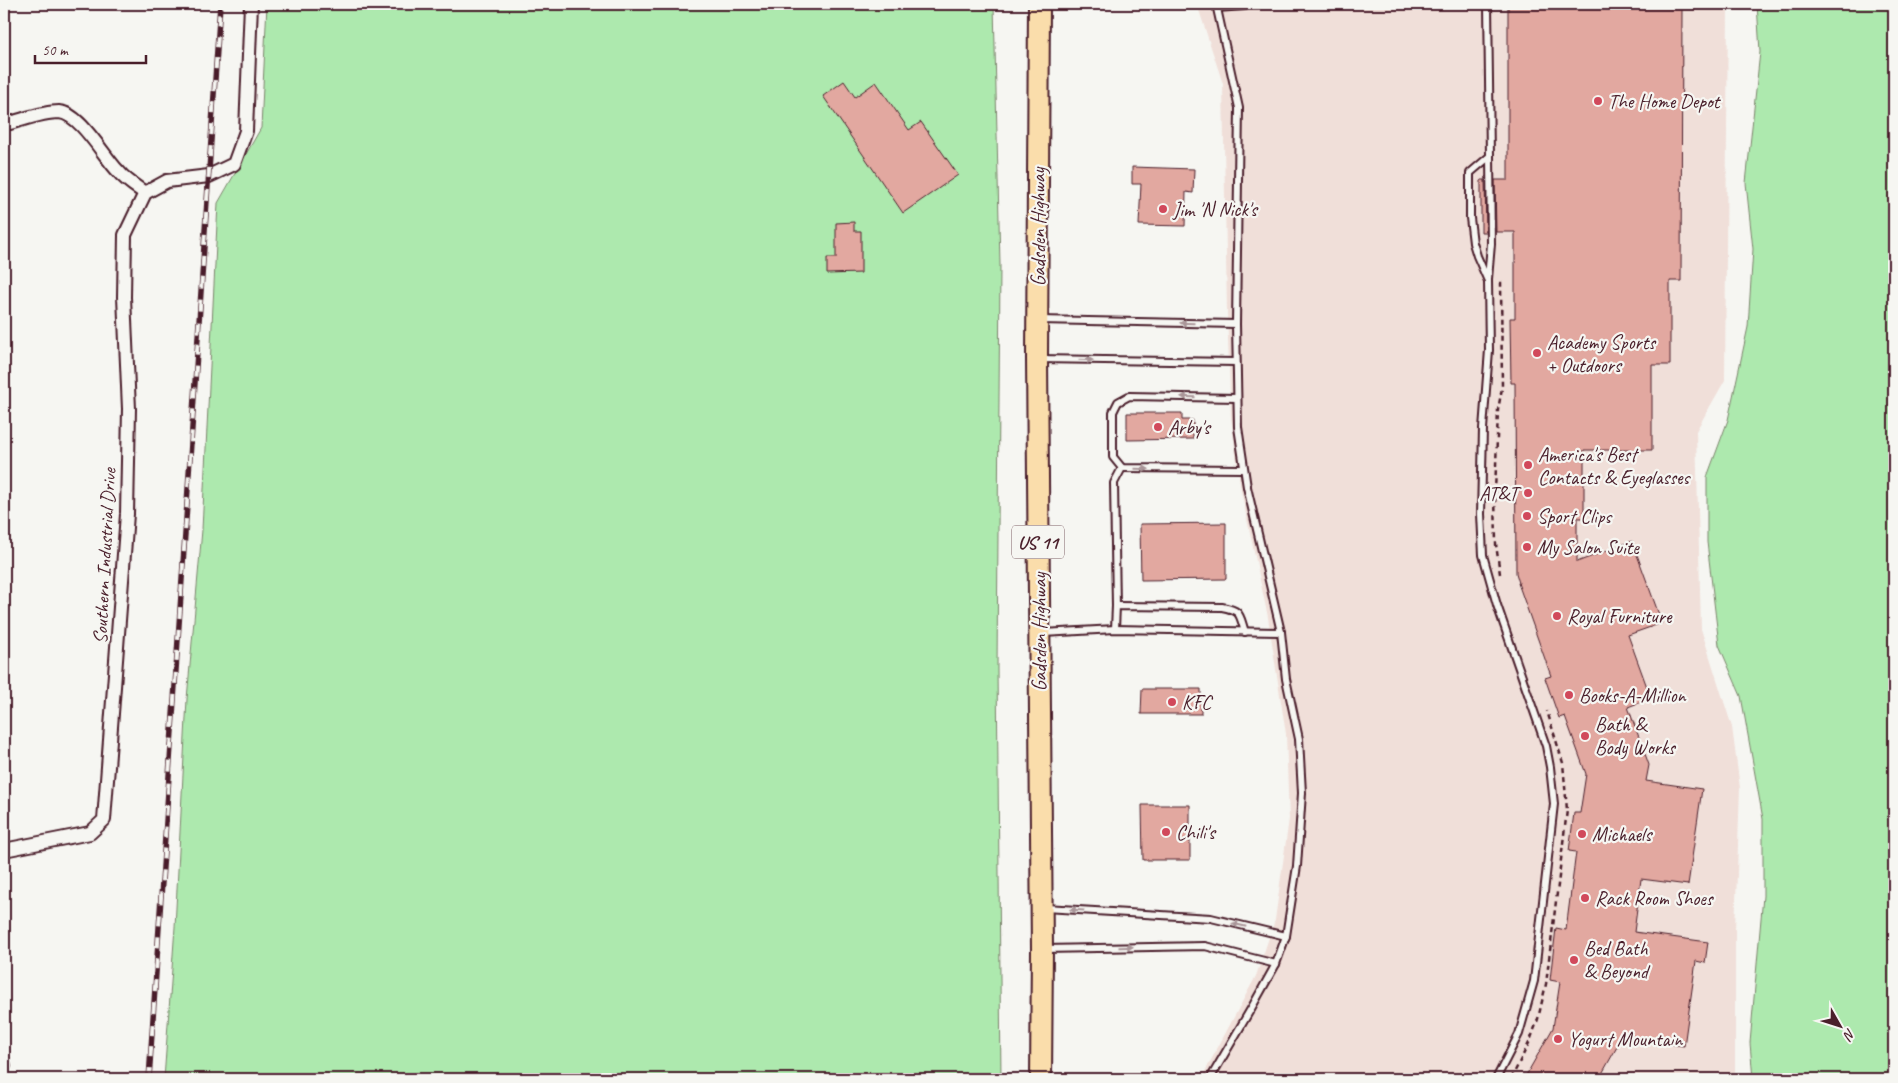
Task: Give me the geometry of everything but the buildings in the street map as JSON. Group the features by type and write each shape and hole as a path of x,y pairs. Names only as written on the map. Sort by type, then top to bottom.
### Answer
{"main road":[{"name":"Gadsden Highway","path":"1039,4 1037,360 1042,908 1041,1079"}],"street":[{"path":"10,123 60,112 70,115 100,147 117,171 145,192 167,181 209,176 234,164 246,131 251,4"},
{"name":"Southern Industrial Drive","path":"4,850 90,833 104,820 128,514 129,409 124,298 125,235 145,192"}],"lane":[{"path":"1210,1079 1276,964 1286,936 1297,866 1302,793 1299,739 1286,679 1281,632 1247,487 1238,427 1236,324 1239,108 1217,6 1245,6 1245,4"},
{"path":"1488,4 1491,244 1488,281 1489,350 1483,429 1481,514 1483,555 1497,605 1546,746 1554,804 1534,981 1520,1034 1496,1079"},
{"path":"1488,281 1473,243 1470,218 1470,173 1490,156"},
{"path":"1038,320 1236,324"},
{"path":"1037,360 1236,362"},
{"path":"1122,468 1113,457 1113,412 1118,402 1129,396 1237,398"},
{"path":"1116,629 1114,483 1122,468"},
{"path":"1122,468 1244,469"},
{"path":"1116,606 1222,607 1235,610 1239,614 1245,632"},
{"path":"1039,633 1116,629 1281,632"},
{"path":"1042,908 1211,918 1286,936"},
{"path":"1042,949 1205,946 1276,964"},
{"path":"4,1054 8,1066"}],"shaded area":[{"path":"1197,4 1728,4 1725,380 1696,431 1701,629 1732,727 1740,788 1735,930 1735,1079 1201,1079 1256,976 1275,920 1289,819 1286,734 1268,617 1241,491 1231,418 1223,84"}],"green space":[{"path":"267,4 994,4 1000,265 997,668 1001,1079 164,1079 175,927 187,699 202,530 218,203 261,128"},
{"path":"1757,4 1894,4 1894,1079 1753,1079 1750,1043 1763,896 1763,819 1741,696 1719,645 1707,542 1707,477 1728,420 1748,327 1753,249 1746,183 1760,52"}],"railway":[{"path":"149,1079 220,4"}],"place":[{"name":"The Home Depot","path":"1598,101"},
{"name":"Jim 'N Nick's","path":"1163,209"},
{"name":"Academy Sports + Outdoors","path":"1537,353"},
{"name":"Arby's","path":"1158,427"},
{"name":"America's Best Contacts & Eyeglasses","path":"1528,465"},
{"name":"AT&T","path":"1528,493"},
{"name":"Sport Clips","path":"1527,516"},
{"name":"My Salon Suite","path":"1527,547"},
{"name":"Royal Furniture","path":"1557,616"},
{"name":"Books-A-Million","path":"1569,695"},
{"name":"KFC","path":"1172,702"},
{"name":"Bath & Body Works","path":"1585,736"},
{"name":"Chili's","path":"1166,832"},
{"name":"Michaels","path":"1582,834"},
{"name":"Rack Room Shoes","path":"1585,898"},
{"name":"Bed Bath & Beyond","path":"1574,960"},
{"name":"Yogurt Mountain","path":"1558,1039"}]}
